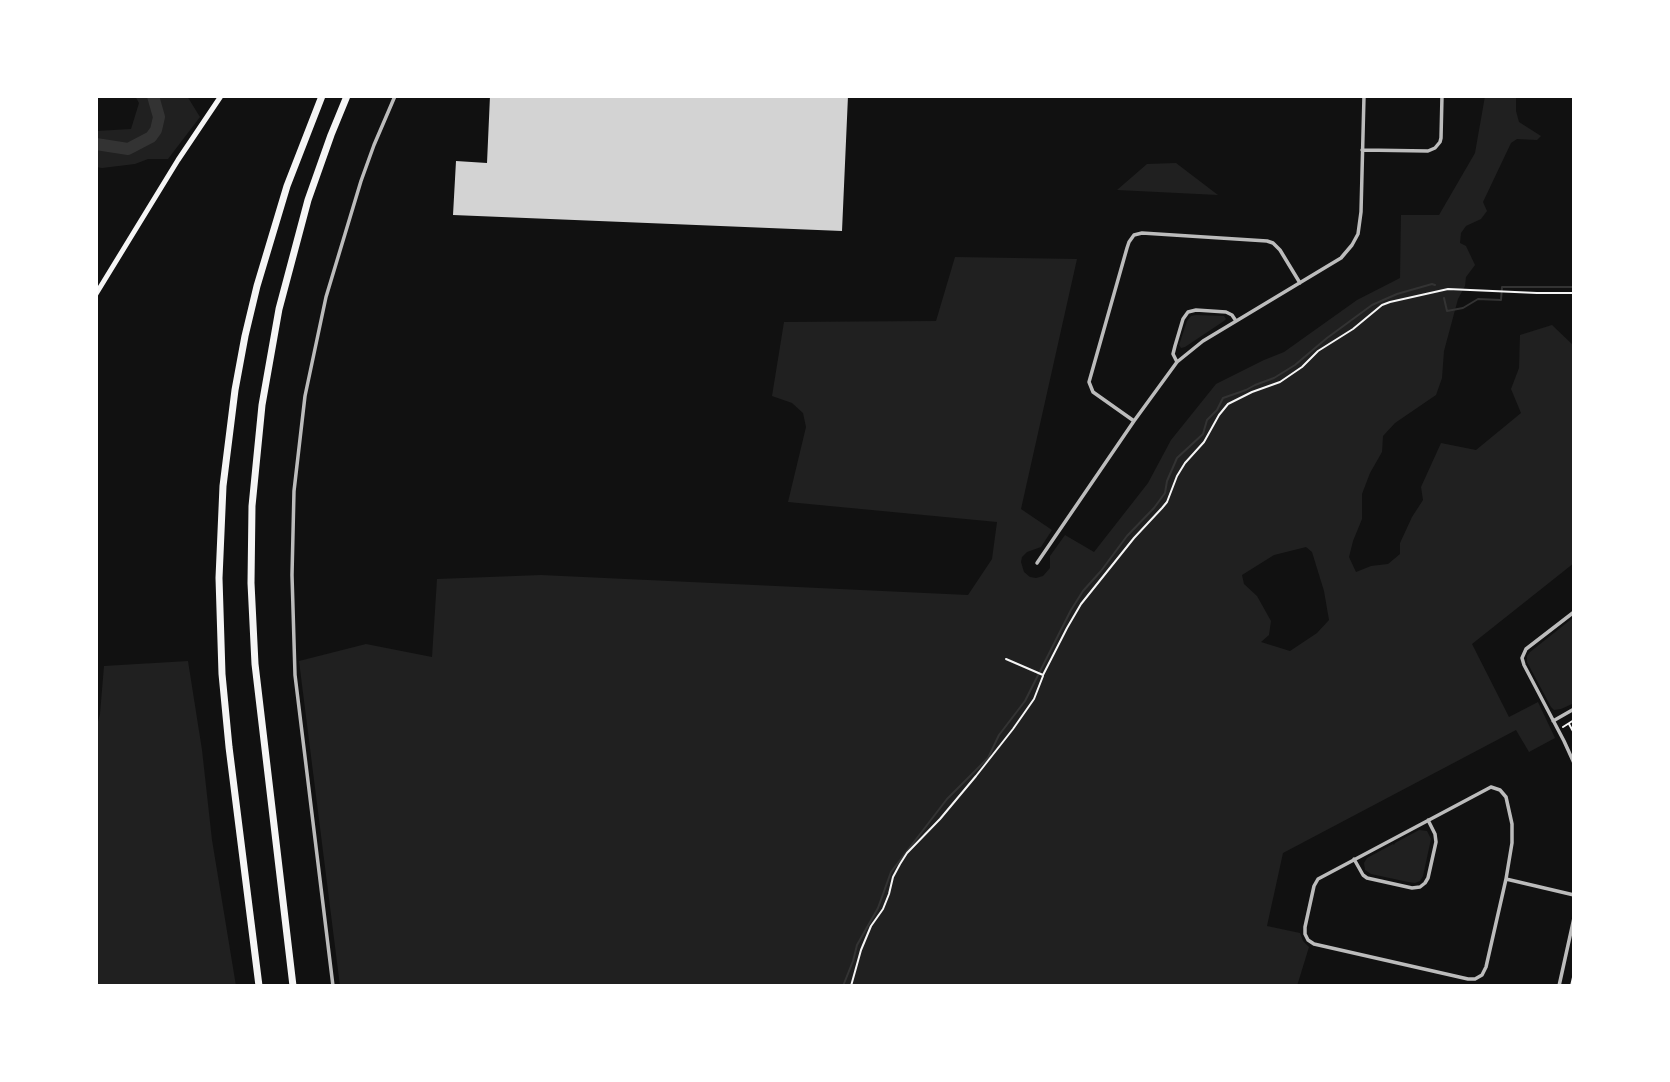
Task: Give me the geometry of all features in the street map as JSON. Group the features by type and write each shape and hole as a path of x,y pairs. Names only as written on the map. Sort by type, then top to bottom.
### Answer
{"highway":[{"path":"259,986 222,674 219,578 223,486 239,368 257,286 283,197 322,96"},
{"path":"293,986 255,664 251,570 253,506 261,414 281,300 312,189 347,96"}],"main road":[{"path":"96,294 178,160 221,96"}],"street":[{"path":"333,986 295,675 292,575 294,491 305,396 326,297 361,181 396,96"},
{"path":"1037,563 1177,362 1196,346 1341,258 1349,250 1356,240 1361,212 1364,96"},
{"path":"1362,150 1427,151 1435,148 1441,138 1442,96"},
{"path":"1134,421 1093,393 1089,382 1127,248 1135,235 1142,233 1267,241 1280,250 1300,283"},
{"path":"1177,362 1173,354 1183,319 1188,312 1226,312 1236,321"},
{"path":"1574,612 1526,649 1522,658 1574,762"},
{"path":"1553,721 1574,709"},
{"path":"1488,788 1500,790 1507,801 1512,829 1511,851 1485,970 1479,977 1472,979 1314,944 1308,940 1305,928 1316,881 1428,820 1488,788"},
{"path":"1354,859 1361,873 1367,878 1412,888 1423,885 1428,878 1436,842 1436,834 1428,820"},
{"path":"1506,879 1574,895"},
{"path":"1559,986 1574,918"}],"path":[{"path":"851,986 861,950 871,926 883,909 900,864 1013,729 1034,699 1042,675 1085,598 1167,502 1177,475 1204,442 1228,404 1252,392 1280,383 1318,351 1390,302 1448,289 1574,293"},
{"path":"1006,659 1042,675"},
{"path":"1562,727 1574,720"},
{"path":"1569,723 1574,733"},
{"path":"1571,986 1574,973"}],"shaded area":[{"path":"135,96 187,96 200,117 168,159 148,159 135,164 96,167 96,131 131,129 139,103"},
{"path":"1485,96 1516,96 1519,122 1541,136 1537,140 1517,139 1511,143 1483,202 1487,211 1481,219 1466,226 1461,233 1460,243 1466,246 1475,265 1466,277 1465,286 1458,299 1444,351 1442,378 1436,395 1395,423 1383,436 1382,452 1362,494 1362,519 1349,557 1356,572 1371,566 1388,564 1400,554 1400,543 1423,500 1421,487 1441,443 1476,450 1521,413 1511,389 1519,368 1520,335 1552,325 1574,346 1574,563 1472,644 1509,717 1538,702 1555,738 1529,752 1516,730 1283,853 1267,926 1300,933 1309,947 1297,986 340,986 299,661 366,644 432,657 437,579 541,575 968,595 992,559 997,522 788,502 806,427 803,413 792,403 772,396 784,322 936,321 955,257 1077,259 1021,509 1052,530 1041,547 1027,552 1021,562 1024,572 1030,577 1043,576 1050,568 1050,556 1065,535 1094,552 1148,483 1171,440 1216,384 1284,352 1357,300 1400,278 1401,215 1439,215 1475,153","holes":["1306,547 1312,552 1324,591 1329,620 1317,633 1290,651 1261,642 1269,635 1271,621 1257,596 1244,584 1242,575 1274,555"]},
{"path":"1176,163 1218,195 1117,190 1147,164"},
{"path":"1196,315 1224,316 1226,319 1181,348 1179,345 1187,321"},
{"path":"1574,617 1574,701 1554,710 1527,662 1527,656"},
{"path":"188,661 212,840 236,986 96,986 96,729 104,666"},
{"path":"1419,830 1427,831 1431,839 1420,881 1408,882 1371,874 1365,870 1364,863 1367,858"}],"building":[{"path":"490,96 848,96 842,231 453,215 456,161 487,163"}],"waterway":[{"path":"96,144 128,149 151,137 159,117 153,96"},
{"path":"843,986 857,945 878,908 891,872 947,799 988,758 999,735 1025,701 1083,591 1165,493 1177,458 1203,434 1207,420 1217,410 1223,398 1274,378 1295,365 1372,305 1397,294 1435,285"},
{"path":"1444,298 1447,311 1463,308 1478,299 1501,300 1502,287 1574,287"}]}
